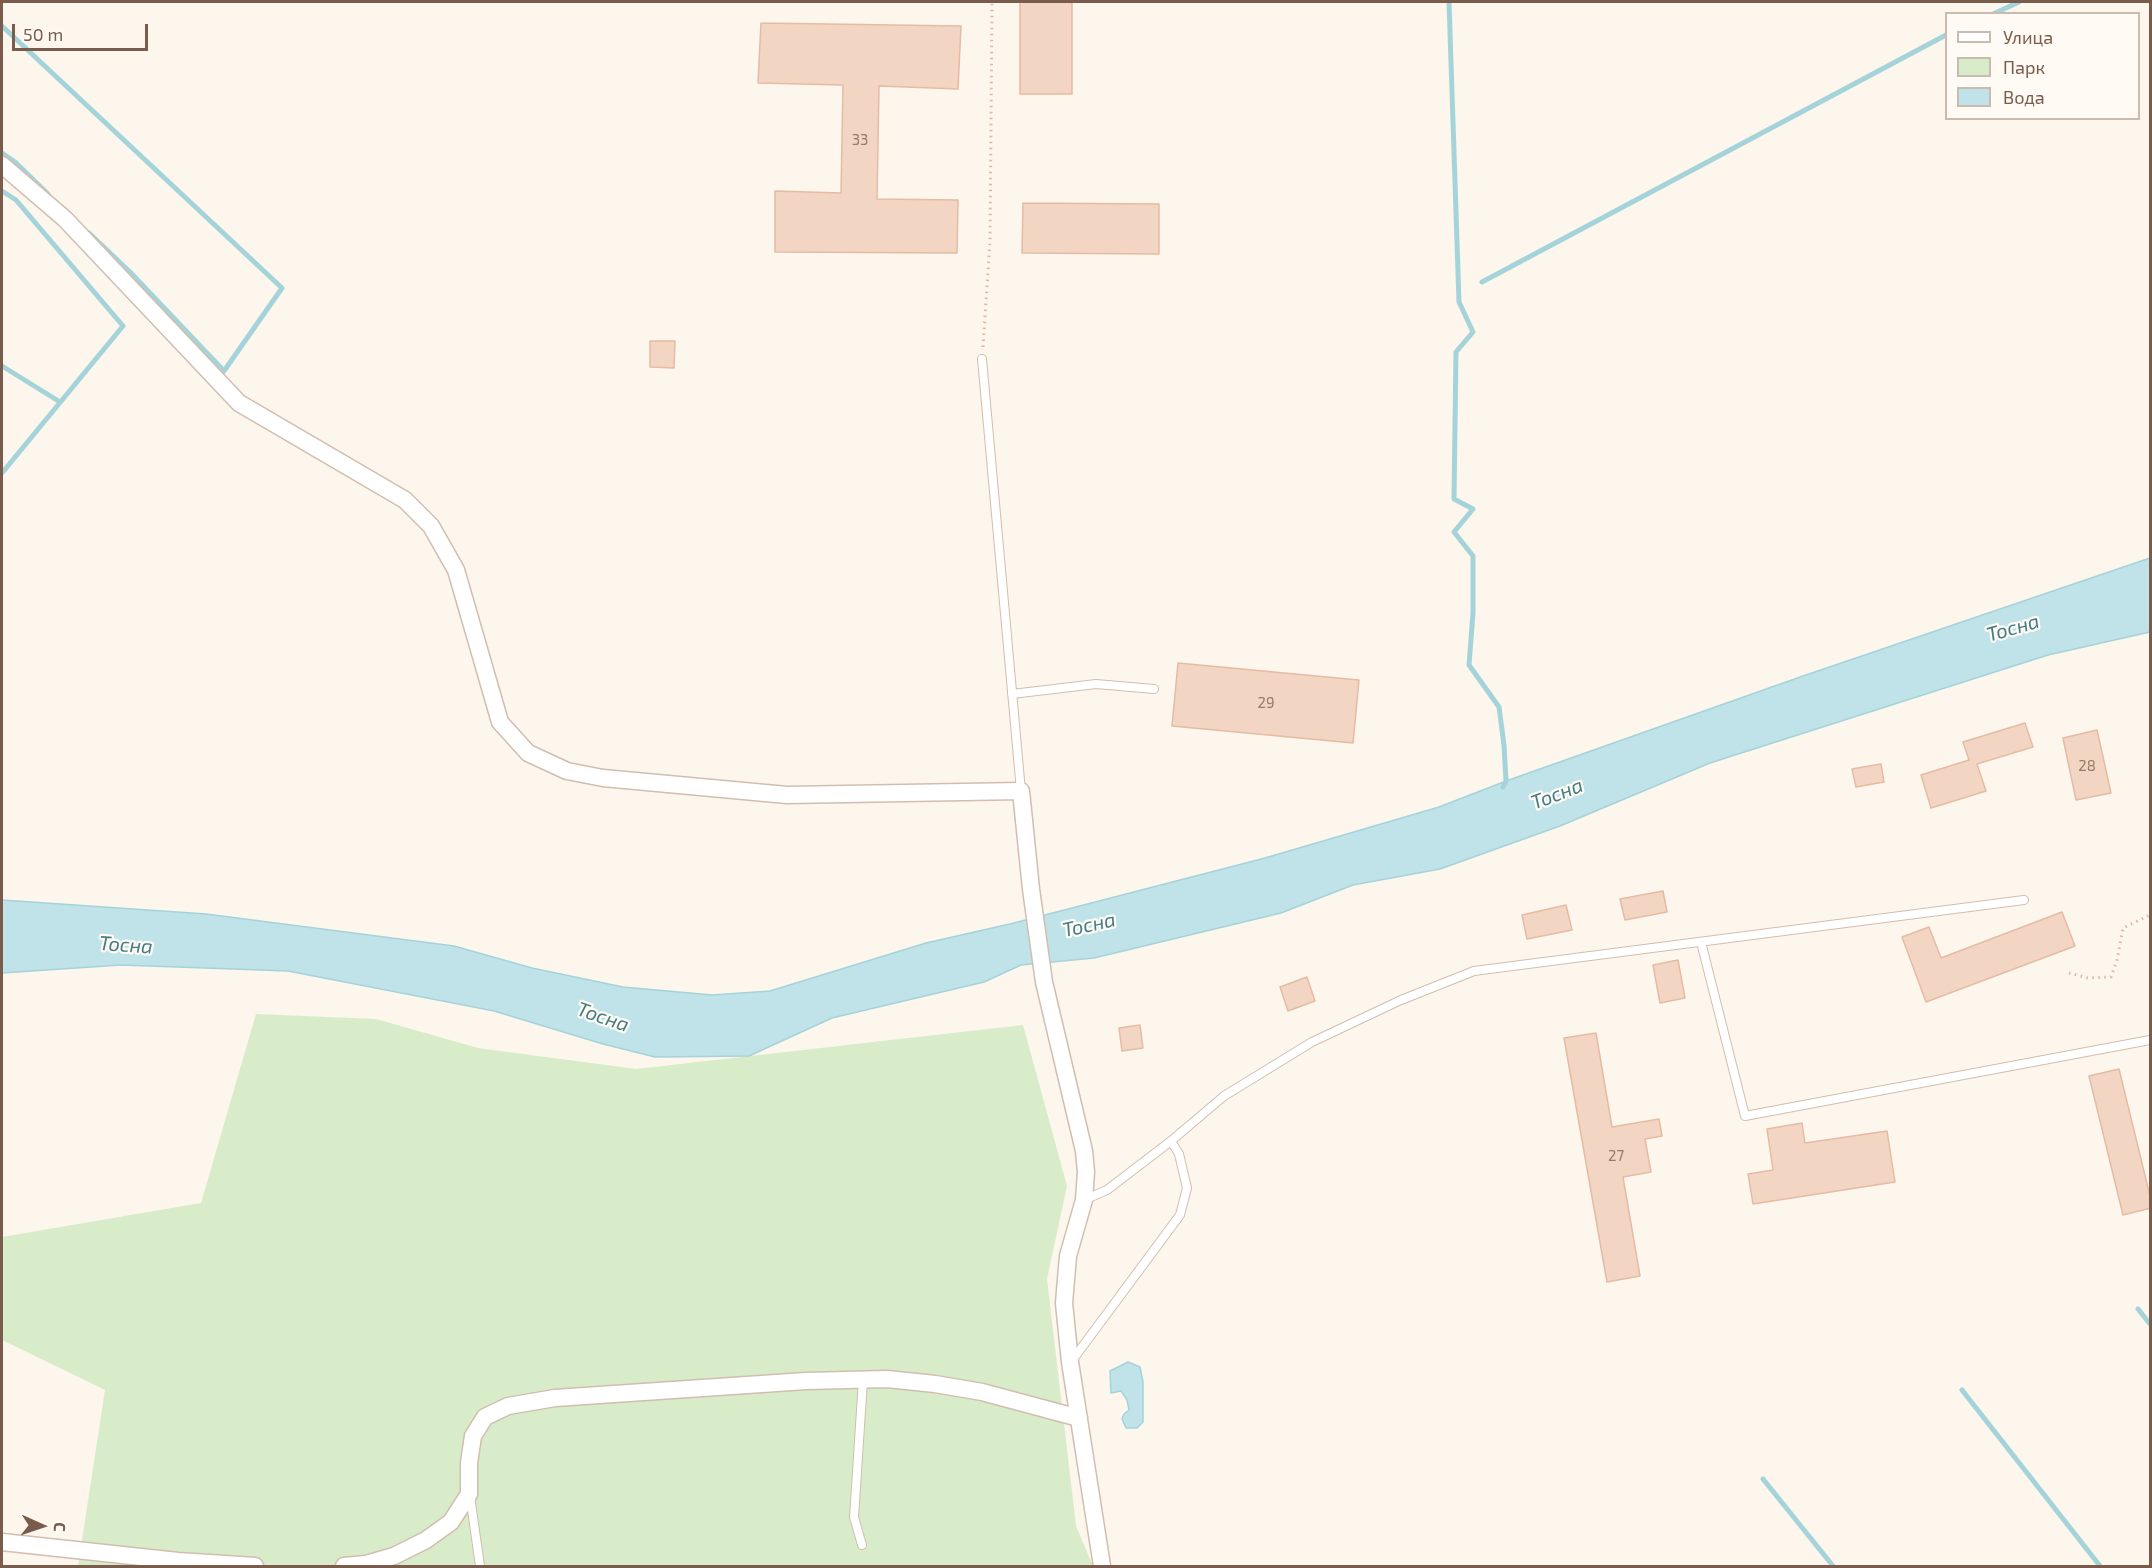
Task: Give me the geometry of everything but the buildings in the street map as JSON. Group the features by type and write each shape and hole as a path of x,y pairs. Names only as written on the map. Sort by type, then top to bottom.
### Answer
{"street":[{"path":"2,165 65,219 239,403 405,500 431,526 456,570 500,722 528,753 567,771 603,777 787,795 1021,791 1030,889 1044,982 1084,1150 1086,1172 1084,1200 1068,1256 1064,1303 1070,1362 1102,1566"},
{"path":"344,1566 366,1564 394,1556 426,1540 451,1522 469,1494 469,1463 473,1436 485,1417 508,1406 555,1398 887,1379 982,1392 1079,1418"},
{"path":"2,1542 188,1562 255,1566"}],"lane":[{"path":"982,359 1021,791"},
{"path":"1012,694 1096,684 1154,689"},
{"path":"1084,1200 1107,1190 1171,1141 1224,1096 1312,1042 1401,1000 1474,970 2024,900"},
{"path":"1701,942 1745,1116 2151,1040"},
{"path":"1070,1362 1180,1215 1187,1188 1179,1154 1171,1141"},
{"path":"862,1545 854,1517 863,1380"},
{"path":"469,1494 480,1566"}],"path":[{"path":"982,359 990,241 992,2"},
{"path":"2069,973 2088,978 2111,977 2123,928 2151,915"}],"green space":[{"path":"256,1014 376,1019 478,1048 636,1069 1023,1025 1067,1186 1047,1279 1076,1526 1093,1566 78,1566 105,1390 2,1340 2,1237 201,1203"}],"water":[{"name":"Тосна","path":"2150,558 2150,632 2048,655 1710,763 1560,826 1440,869 1353,885 1281,913 1094,958 1021,965 984,982 832,1018 749,1056 655,1057 494,1011 288,971 121,965 2,973 2,900 206,914 454,946 532,968 623,987 712,995 770,991 926,943 1014,923 1265,858 1439,807 1803,676"},
{"path":"1128,1362 1140,1367 1143,1382 1143,1422 1137,1428 1126,1428 1122,1419 1129,1410 1127,1400 1121,1391 1111,1393 1110,1371"}],"waterway":[{"path":"1449,2 1459,302 1473,332 1456,352 1454,499 1473,509 1454,532 1473,556 1473,613 1469,665 1499,707 1506,781 1503,787"},
{"path":"1997,12 2019,2"},
{"path":"2,26 282,288 224,371 130,272 89,233"},
{"path":"1482,282 1945,36"},
{"path":"2,153 15,162 48,194"},
{"path":"2,191 16,200 123,326 2,473"},
{"path":"2,366 60,402"},
{"path":"2138,1309 2150,1324"},
{"path":"1962,1390 2100,1566"},
{"path":"1763,1479 1833,1566"}]}
